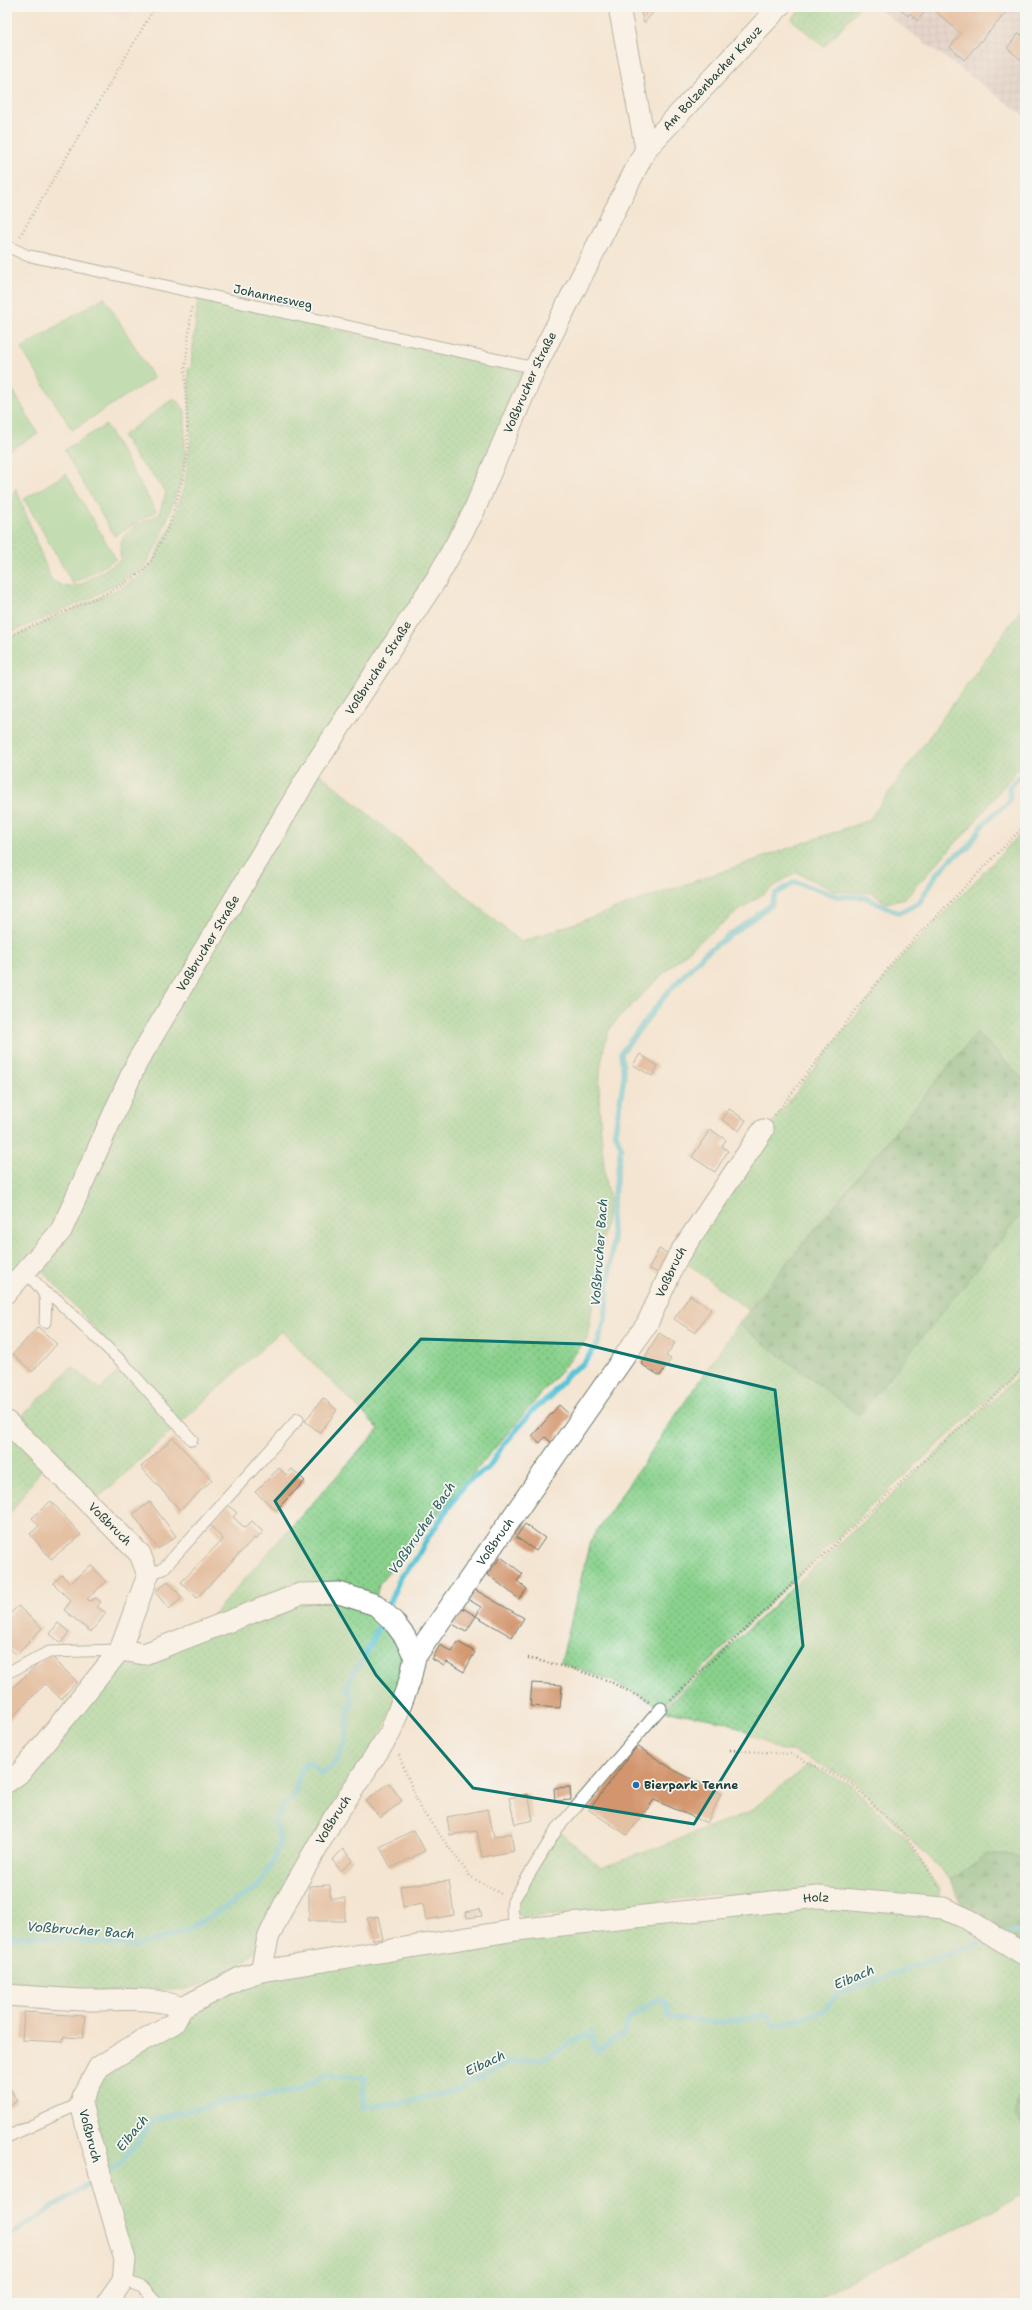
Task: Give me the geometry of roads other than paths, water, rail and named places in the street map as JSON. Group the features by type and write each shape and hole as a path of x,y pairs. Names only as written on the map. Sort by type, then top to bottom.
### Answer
{"street":[{"path":"619,7 646,149"},
{"name":"Am Bolzenbacher Kreuz","path":"646,149 779,7"},
{"name":"Voßbrucher Straße","path":"7,1292 61,1231 137,1062 145,1048 313,768 437,578 473,513 535,368 646,149"},
{"name":"Voßbruch","path":"261,1971 268,1938 284,1905 330,1824 390,1733 410,1680 415,1657 647,1324 678,1256 763,1130"},
{"name":"Voßbruch","path":"7,1422 140,1554 148,1575"},
{"path":"7,1782 21,1772 120,1650 148,1575"},
{"path":"120,1650 144,1654 300,1594 339,1593 376,1605 393,1621 405,1637 415,1657"},
{"name":"Holz","path":"594,1922 818,1897 943,1908 965,1918 1018,1950"},
{"name":"Voßbruch","path":"107,2303 123,2280 125,2260 81,2103 99,2067 174,2023 182,2008 227,1984 261,1971 516,1930 594,1922"},
{"path":"7,1996 85,2000 139,1999 168,2002 182,2008"}],"lane":[{"name":"Johannesweg","path":"10,247 26,255 535,368"},
{"path":"25,1272 45,1293 56,1300 124,1364 192,1440"},
{"path":"45,1293 45,1322"},
{"path":"148,1575 163,1569 298,1419"},
{"path":"11,1671 49,1652 120,1650"},
{"path":"516,1930 512,1909 513,1901 557,1829 661,1708"},
{"path":"7,2137 81,2103"},
{"path":"123,2280 142,2287 157,2303"}],"waterway":[{"name":"Voßbrucher Bach","path":"387,1608 401,1576 416,1559 427,1539 465,1484 488,1468 505,1443 536,1407 549,1398 569,1373 584,1363 598,1343 605,1319 613,1241 611,1216 621,1147 615,1131 624,1077 621,1053 668,992 704,954 771,905 775,894 795,882 837,896 864,897 899,913 920,902 936,875 953,857 968,848 981,827 995,813 1006,805 1010,799 1009,787 1025,772"},
{"name":"Voßbrucher Bach","path":"7,1938 35,1936 137,1946 185,1931 247,1894 259,1885 275,1857 279,1844 279,1833 274,1823 283,1806 294,1796 299,1776 306,1763 312,1763 321,1774 334,1764 343,1747 347,1730 347,1715 352,1699 346,1686 368,1650 383,1616"},
{"name":"Eibach","path":"1003,1935 1015,1930 1025,1935"},
{"name":"Eibach","path":"105,2173 121,2163 155,2119 225,2101 294,2091 329,2074 366,2078 362,2108 412,2101 458,2089 509,2062 547,2058 574,2040 592,2033 596,2051 623,2035 630,2017 658,1999 665,2002 669,2017 716,2023 767,2015 774,2026 807,2017 826,2009 836,1994 989,1940"},
{"name":"Eibach","path":"7,2237 98,2178"}],"place":[{"name":"Bierpark Tenne","path":"636,1785"}]}
